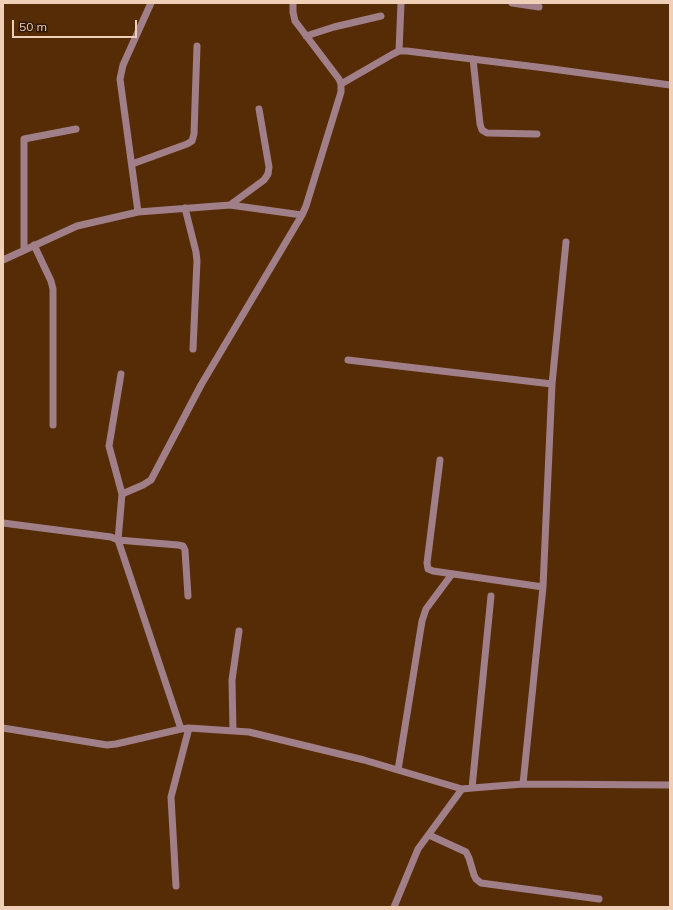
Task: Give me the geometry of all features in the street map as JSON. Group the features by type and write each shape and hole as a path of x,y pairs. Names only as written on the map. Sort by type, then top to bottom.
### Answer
{"street":[{"path":"138,212 120,79 123,65 151,3"},
{"path":"122,494 151,480 201,385 306,206 341,92 341,84 339,79 295,22 292,3"},
{"path":"399,51 401,3"},
{"path":"512,3 539,7"},
{"path":"306,36 334,27 382,16"},
{"path":"132,164 192,141 194,134 196,46"},
{"path":"341,84 392,54 399,51 407,51 670,85"},
{"path":"473,59 480,124 482,130 487,133 537,134"},
{"path":"230,205 264,180 268,174 269,167 259,109"},
{"path":"24,250 24,139 76,129"},
{"path":"3,260 77,226 138,212 230,205 302,215"},
{"path":"186,208 197,261 193,349"},
{"path":"523,784 543,587 552,384 566,242"},
{"path":"34,245 51,281 53,290 53,425"},
{"path":"348,360 552,384"},
{"path":"121,374 110,446 122,494 118,540 181,729"},
{"path":"440,460 427,563 428,569 452,574 543,587"},
{"path":"3,523 111,537 118,540 183,546 185,550 188,596"},
{"path":"398,770 422,621 426,609 452,574"},
{"path":"472,788 491,596"},
{"path":"233,731 232,680 239,631"},
{"path":"3,728 107,745 189,728 249,732 364,760 462,790 523,784 670,785"},
{"path":"176,886 171,797 189,728"},
{"path":"394,907 418,849 430,835 462,790"},
{"path":"430,835 466,852 474,875 481,883 599,899"}]}
